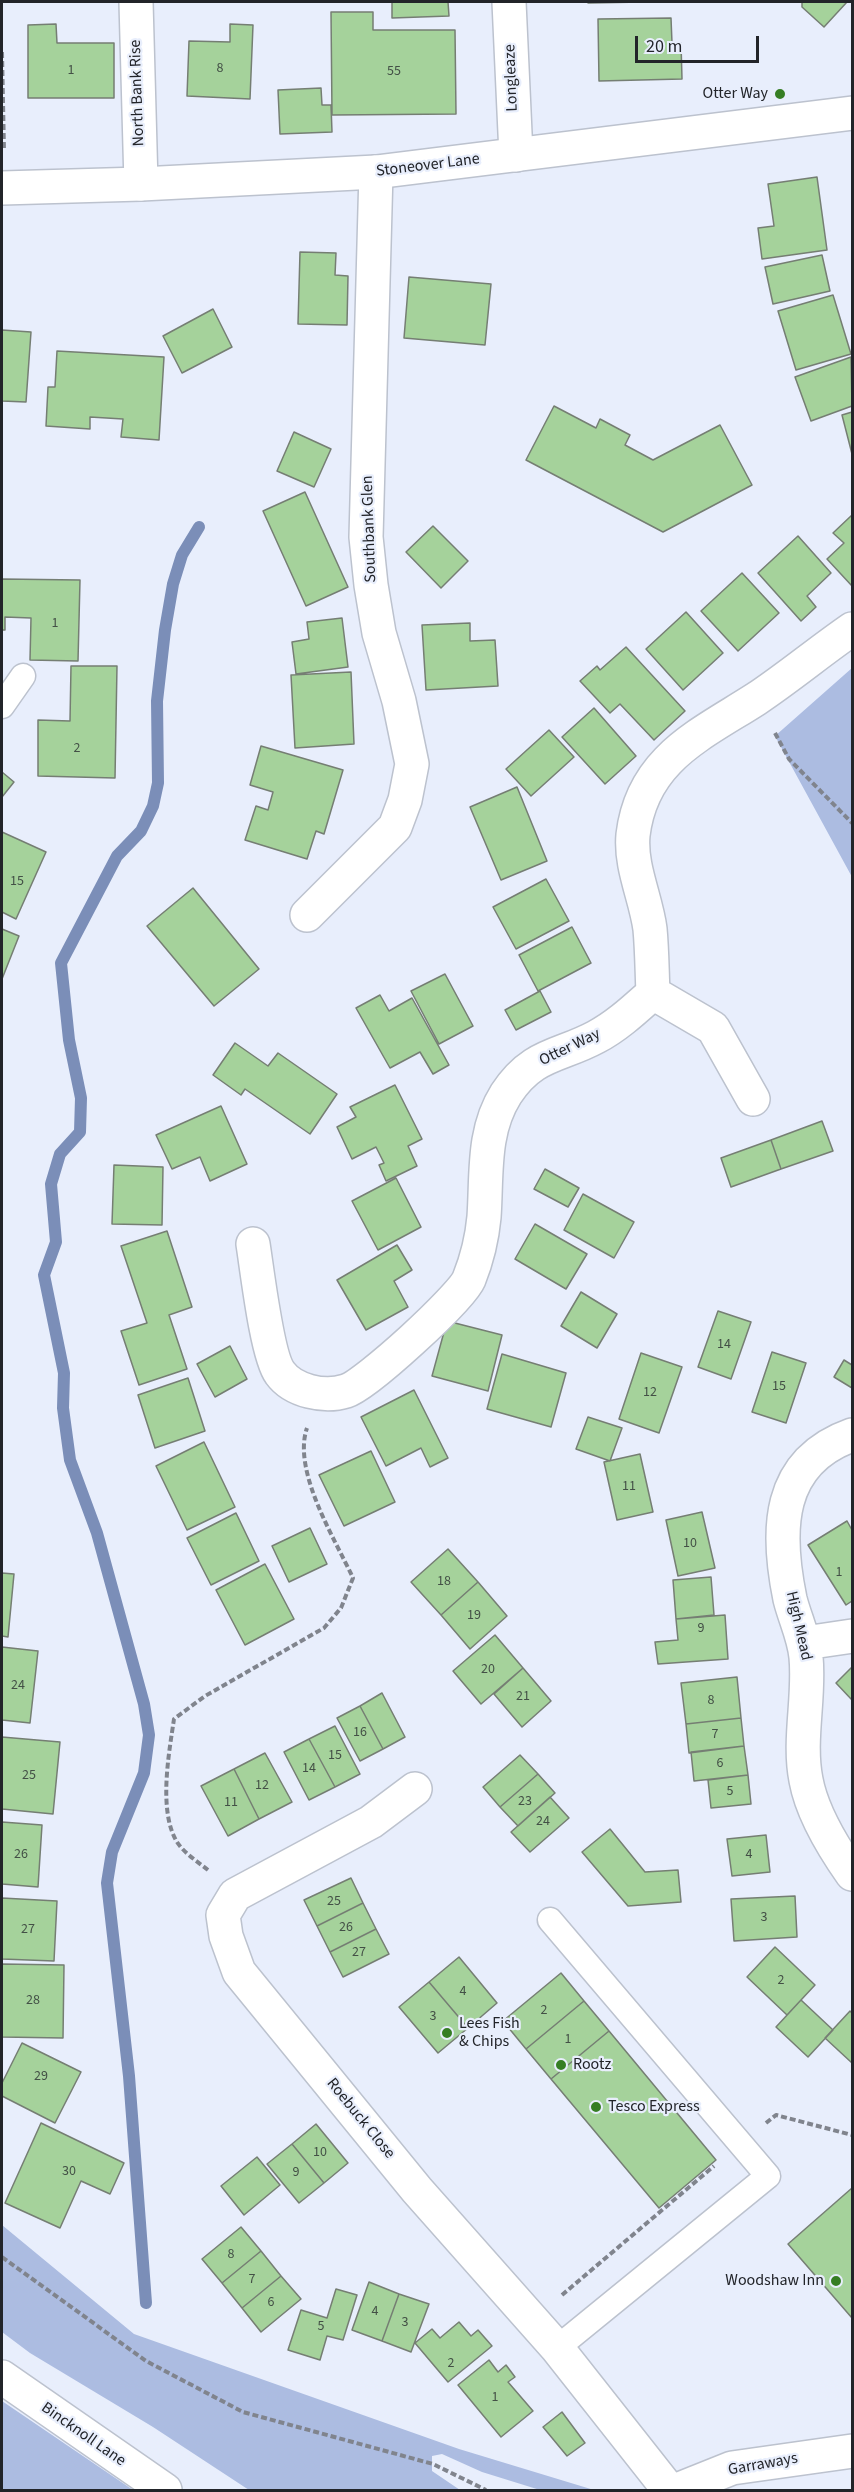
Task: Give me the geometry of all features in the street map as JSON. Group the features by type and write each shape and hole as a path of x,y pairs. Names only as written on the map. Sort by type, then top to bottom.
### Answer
{"street":[{"name":"North Bank Rise","path":"136,2 141,184"},
{"name":"Longleaze","path":"509,2 516,155"},
{"name":"Stoneover Lane","path":"3,188 141,184 376,172 852,113"},
{"name":"Southbank Glen","path":"307,915 394,827 405,800 412,764 399,701 379,633 366,537 376,172"},
{"path":"753,1099 713,1028 653,993 650,930 634,861 633,836 638,812 648,787 676,750 698,733 757,698 852,628"},
{"name":"Otter Way","path":"253,1244 272,1351 279,1372 296,1388 318,1393 346,1391 373,1373 444,1310 468,1283 478,1256 483,1227 485,1167 492,1120 513,1086 526,1070 545,1056 595,1038 625,1018 653,993"},
{"name":"High Mead","path":"852,1435 822,1449 803,1467 791,1489 783,1513 782,1533 790,1600 805,1643 807,1669 804,1737 806,1780 836,1850 852,1874"},
{"path":"805,1643 852,1636"},
{"name":"Roebuck Close","path":"415,1789 371,1822 235,1895 223,1915 226,1936 239,1972 436,2213 557,2348 669,2490"},
{"name":"Bincknoll Lane","path":"2,2378 165,2490"},
{"name":"Garraways","path":"677,2490 732,2468 852,2451"}],"lane":[{"path":"2,706 24,676"},
{"path":"550,1920 768,2176 557,2348"}],"path":[{"path":"2,52 3,188"},
{"path":"757,698 789,759 852,823"},
{"path":"177,1842 168,1811 165,1777 174,1719 205,1696 324,1628 341,1608 353,1578 305,1472 303,1437 318,1393"},
{"path":"2,2257 146,2361 243,2412 433,2464 486,2490"}],"shaded area":[{"path":"852,668 852,877 775,736"},
{"path":"2,2225 134,2334 459,2449 594,2490 540,2490 482,2472 442,2454 432,2456 432,2471 460,2490 249,2490 153,2427 30,2353 2,2332"},
{"path":"2,2401 133,2490 2,2490"}],"building":[{"path":"392,2 448,2 449,16 392,18"},
{"path":"588,2 643,2 588,3"},
{"path":"802,2 847,2 824,27 802,7"},
{"path":"331,12 373,12 373,30 455,30 456,114 332,115"},
{"path":"671,18 672,43 681,43 682,79 599,81 598,19"},
{"path":"56,24 57,43 114,43 114,98 28,98 28,25"},
{"path":"230,24 253,25 250,99 187,96 189,41 230,42"},
{"path":"321,88 322,105 331,105 332,132 280,134 278,90"},
{"path":"817,177 827,250 762,259 758,228 774,226 768,184"},
{"path":"300,252 336,253 335,275 348,276 347,325 298,324"},
{"path":"822,255 830,291 773,304 765,267"},
{"path":"409,277 491,284 485,345 404,338"},
{"path":"833,295 851,354 796,370 778,311"},
{"path":"213,309 232,347 182,373 163,336"},
{"path":"2,330 31,332 26,402 2,401"},
{"path":"57,351 164,357 159,440 121,437 123,419 90,417 90,429 46,426 48,387 55,387"},
{"path":"851,357 852,406 811,421 795,377"},
{"path":"554,406 596,428 600,419 630,435 625,445 653,460 720,425 752,485 663,532 526,460"},
{"path":"852,412 852,454 842,415"},
{"path":"294,432 331,449 314,487 277,471"},
{"path":"305,492 348,587 306,606 263,511"},
{"path":"852,515 852,586 827,559 844,543 833,533"},
{"path":"433,526 468,561 441,588 406,552"},
{"path":"798,536 831,573 807,596 816,607 801,621 758,573"},
{"path":"742,573 779,613 738,651 701,611"},
{"path":"2,579 80,580 78,661 30,660 31,618 5,617 5,630 2,630"},
{"path":"686,612 723,653 683,690 646,649"},
{"path":"342,618 348,667 296,674 292,642 309,639 307,622"},
{"path":"470,623 470,641 495,640 498,686 426,690 422,625"},
{"path":"626,647 685,711 654,740 620,704 610,713 580,681 597,666 600,670"},
{"path":"71,666 117,666 115,778 38,776 38,720 70,721"},
{"path":"351,672 354,744 295,748 291,675"},
{"path":"594,708 636,756 605,784 562,737"},
{"path":"549,730 574,757 531,796 506,769"},
{"path":"261,746 343,770 324,834 316,831 307,859 245,840 256,806 268,810 273,792 250,785"},
{"path":"2,772 14,782 2,797"},
{"path":"517,787 547,861 501,880 470,807"},
{"path":"2,832 46,852 16,919 2,912"},
{"path":"546,879 569,921 516,949 493,907"},
{"path":"193,888 259,969 214,1006 147,926"},
{"path":"572,927 591,963 538,991 519,955"},
{"path":"2,929 19,936 2,979"},
{"path":"445,974 473,1026 439,1044 411,991"},
{"path":"540,991 551,1012 516,1030 505,1010"},
{"path":"380,995 389,1011 412,998 449,1065 433,1074 420,1052 390,1068 356,1008"},
{"path":"235,1043 268,1066 278,1053 337,1094 310,1134 245,1089 241,1095 213,1075"},
{"path":"395,1085 422,1139 408,1146 417,1166 386,1181 379,1165 384,1163 376,1147 352,1159 337,1127 356,1117 350,1107"},
{"path":"221,1106 247,1164 210,1181 200,1157 172,1169 156,1135"},
{"path":"822,1121 833,1151 781,1169 771,1140"},
{"path":"771,1140 781,1169 731,1187 721,1158"},
{"path":"114,1165 163,1167 162,1225 112,1224"},
{"path":"545,1169 579,1188 568,1207 534,1189"},
{"path":"396,1178 421,1227 378,1250 352,1201"},
{"path":"583,1194 634,1222 614,1258 564,1230"},
{"path":"535,1224 587,1254 566,1289 515,1259"},
{"path":"167,1231 192,1307 169,1315 187,1369 139,1385 121,1331 147,1323 121,1246"},
{"path":"397,1245 412,1270 394,1281 408,1307 366,1330 337,1280"},
{"path":"581,1292 617,1314 597,1348 561,1326"},
{"path":"718,1311 751,1322 731,1379 698,1367"},
{"path":"447,1321 502,1335 488,1391 432,1376"},
{"path":"230,1346 247,1379 215,1397 197,1364"},
{"path":"772,1352 806,1363 786,1423 752,1412"},
{"path":"641,1353 682,1367 659,1433 619,1419"},
{"path":"502,1354 566,1373 551,1427 487,1409"},
{"path":"844,1360 852,1365 852,1388 834,1377"},
{"path":"188,1378 205,1431 155,1448 138,1395"},
{"path":"414,1390 448,1458 430,1467 421,1448 386,1466 361,1417"},
{"path":"588,1417 622,1428 610,1461 576,1449"},
{"path":"204,1442 235,1507 187,1530 156,1466"},
{"path":"371,1451 395,1502 344,1526 319,1475"},
{"path":"640,1454 653,1512 617,1520 604,1462"},
{"path":"702,1512 715,1568 678,1576 666,1520"},
{"path":"236,1513 259,1561 211,1585 187,1538"},
{"path":"847,1521 852,1530 852,1601 846,1605 808,1545"},
{"path":"310,1528 327,1564 289,1582 272,1546"},
{"path":"448,1549 478,1582 441,1615 411,1582"},
{"path":"265,1564 294,1619 245,1645 216,1590"},
{"path":"2,1573 14,1574 8,1637 2,1636"},
{"path":"711,1577 714,1615 676,1619 673,1580"},
{"path":"478,1582 507,1616 470,1649 441,1615"},
{"path":"725,1615 728,1659 658,1664 655,1642 678,1640 676,1619"},
{"path":"495,1635 523,1668 481,1704 453,1671"},
{"path":"2,1647 38,1651 30,1723 2,1720"},
{"path":"852,1667 852,1700 836,1683"},
{"path":"523,1668 551,1701 522,1727 494,1694"},
{"path":"737,1677 741,1718 686,1724 681,1683"},
{"path":"382,1693 405,1737 383,1749 360,1706"},
{"path":"360,1706 383,1749 360,1761 337,1718"},
{"path":"741,1718 744,1746 689,1753 686,1724"},
{"path":"335,1726 360,1774 335,1787 309,1739"},
{"path":"2,1737 60,1742 53,1814 2,1809"},
{"path":"309,1739 335,1787 309,1800 284,1752"},
{"path":"744,1746 748,1775 694,1781 691,1752"},
{"path":"265,1753 292,1802 259,1819 234,1769"},
{"path":"520,1755 538,1774 500,1807 483,1787"},
{"path":"234,1769 259,1819 228,1836 201,1786"},
{"path":"538,1774 555,1793 518,1826 500,1807"},
{"path":"748,1775 751,1804 711,1808 708,1780"},
{"path":"550,1797 569,1818 530,1852 511,1832"},
{"path":"2,1822 42,1825 38,1887 2,1884"},
{"path":"610,1829 645,1872 678,1870 681,1902 628,1906 582,1852"},
{"path":"766,1835 770,1872 732,1876 727,1839"},
{"path":"351,1878 363,1903 317,1926 304,1900"},
{"path":"795,1896 797,1937 734,1941 731,1899"},
{"path":"2,1898 57,1901 54,1961 2,1959"},
{"path":"363,1903 376,1929 330,1952 317,1926"},
{"path":"376,1929 389,1954 343,1977 330,1952"},
{"path":"775,1947 815,1985 787,2015 747,1977"},
{"path":"459,1957 497,2003 468,2028 429,1982"},
{"path":"2,1964 64,1965 63,2038 2,2037"},
{"path":"561,1973 584,2001 526,2049 503,2021"},
{"path":"429,1982 468,2028 438,2053 399,2007"},
{"path":"801,2000 833,2030 808,2057 776,2027"},
{"path":"584,2001 609,2031 551,2079 526,2049"},
{"path":"850,2011 852,2013 852,2063 825,2038"},
{"path":"609,2031 716,2160 659,2208 551,2079"},
{"path":"22,2043 81,2072 55,2123 2,2096 2,2083"},
{"path":"41,2123 124,2163 110,2194 81,2181 60,2228 5,2203"},
{"path":"316,2124 348,2163 324,2183 292,2144"},
{"path":"292,2144 324,2183 299,2203 267,2164"},
{"path":"257,2157 280,2185 244,2215 221,2186"},
{"name":"Woodshaw Inn","path":"852,2188 852,2318 788,2244"},
{"path":"241,2227 261,2251 222,2283 202,2259"},
{"path":"261,2251 281,2276 242,2308 222,2283"},
{"path":"281,2276 301,2299 261,2332 242,2308"},
{"path":"369,2282 399,2294 382,2341 352,2330"},
{"path":"336,2289 357,2295 343,2340 327,2336 320,2360 288,2350 301,2310 327,2318"},
{"path":"399,2294 429,2304 411,2352 382,2341"},
{"path":"459,2322 471,2336 478,2330 492,2346 448,2382 415,2343 432,2329 440,2338"},
{"path":"489,2360 498,2372 506,2365 515,2377 508,2382 533,2411 501,2437 458,2385"},
{"path":"562,2412 585,2443 567,2456 543,2427"}],"waterway":[{"path":"146,2303 129,2076 107,1883 112,1852 144,1773 149,1735 144,1704 97,1533 70,1460 63,1408 64,1373 44,1275 56,1242 51,1184 60,1154 80,1132 81,1098 69,1040 61,963 117,856 141,831 153,806 158,783 157,701 165,630 173,584 182,555 199,527"}],"place":[{"name":"Otter Way","path":"780,94"},
{"name":"Lees Fish & Chips","path":"447,2033"},
{"name":"Rootz","path":"561,2065"},
{"name":"Tesco Express","path":"596,2107"},
{"name":"Woodshaw Inn","path":"836,2281"}]}
